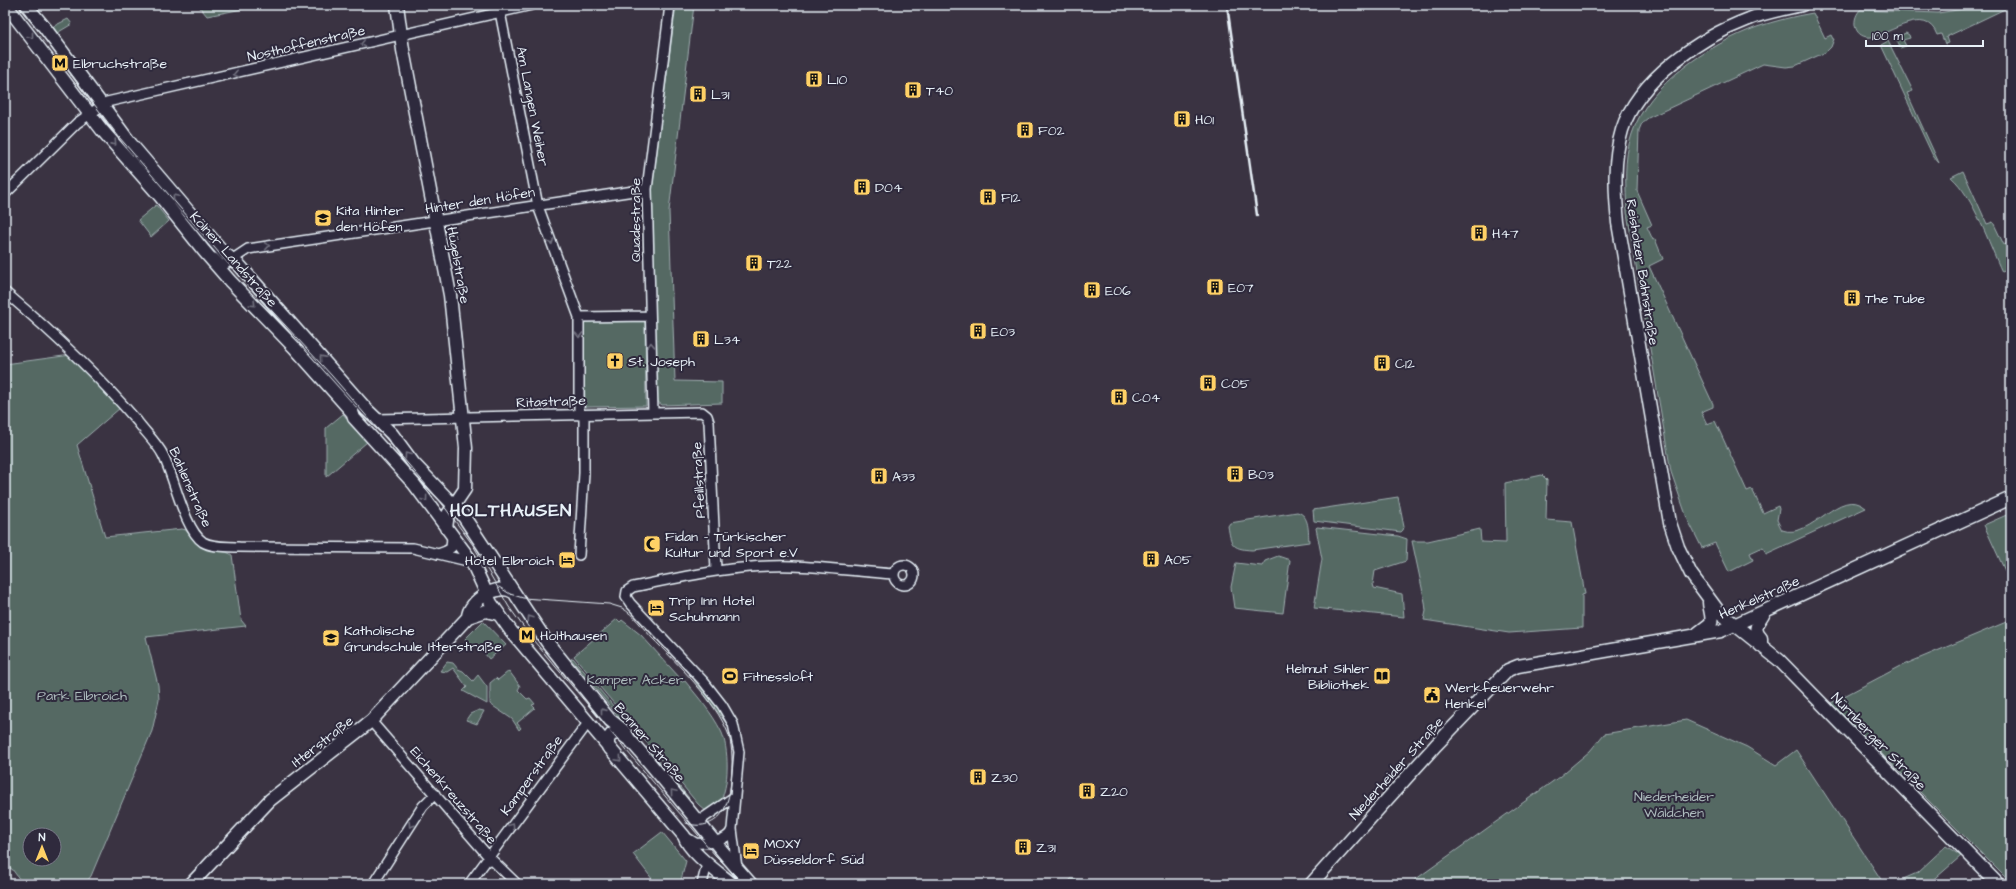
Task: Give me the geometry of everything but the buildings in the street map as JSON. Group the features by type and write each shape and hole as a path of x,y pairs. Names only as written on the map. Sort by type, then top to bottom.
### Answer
{"main road":[{"name":"Kölner Landstraße","path":"6,5 89,114 160,196 208,255 352,412 354,418 414,484 449,532"},
{"name":"Kölner Landstraße","path":"26,5 144,160 232,260 392,434 414,464 454,505"},
{"name":"Hügelstraße","path":"397,5 401,35 450,295 463,418 467,461 466,482 460,497 448,514 449,532"},
{"name":"Reisholzer Bahnstraße","path":"1734,626 1709,600 1684,562 1670,523 1618,223 1615,173 1622,129 1631,109 1642,93 1672,64 1697,45 1731,26 1750,18 1802,5"},
{"path":"238,288 240,282 245,280 258,288"},
{"path":"352,412 363,421 372,421 377,419"},
{"name":"Henkelstraße","path":"1503,674 1518,666 1721,631 1764,613 2011,498"},
{"name":"Bonner Straße","path":"454,505 486,551 498,565 513,592 548,643 610,720 624,730 628,739 751,884"},
{"path":"449,532 472,562 498,614 684,836 686,842 707,864 732,884"},
{"name":"Itterstraße","path":"191,884 270,800 371,721 468,617 469,610 479,599 487,594 505,589 513,592"},
{"path":"1696,635 1711,623 1712,616 1709,609 1709,600"},
{"path":"468,617 486,611 498,614"},
{"path":"1760,646 1761,638 1757,632 1756,626 1764,613"},
{"name":"Nürnberger Straße","path":"1734,626 1779,660 1998,884"},
{"name":"Niederheider Straße","path":"1311,884 1503,674"},
{"path":"608,747 608,739 612,734 620,733 628,739"}],"street":[{"name":"Nosthoffenstraße","path":"89,114 102,105 113,100 532,5"},
{"name":"Quadestraße","path":"653,412 647,189 670,5"},
{"name":"Am Langen Weiher","path":"500,12 538,206 579,318 584,473 579,555"},
{"path":"5,194 77,123 89,114"},
{"name":"Hinter den Höfen","path":"232,260 248,249 647,189"},
{"path":"208,255 223,265 228,264 232,260"},
{"name":"Bahlenstraße","path":"5,292 44,326 111,391 163,454 190,526 203,542 216,546 239,547 413,548 472,562"},
{"path":"579,318 650,316"},
{"name":"Ritastraße","path":"377,419 695,411 704,414"},
{"name":"Pfeillstraße","path":"704,414 709,422 716,570"},
{"path":"392,434 391,424 398,419"},
{"path":"438,554 451,548 449,532"},
{"path":"684,836 696,843 714,841 726,838 730,835 732,829 735,804 734,797 738,774 739,752 736,732 728,714 693,670 630,603 626,597 627,591 633,587 716,570 792,566 894,574"},
{"name":"Eichenkreuzstraße","path":"371,721 489,857 517,884"},
{"name":"Kamperstraße","path":"470,884 588,723"},
{"path":"374,884 423,806 435,794"},
{"path":"699,821 734,797"},
{"path":"732,829 737,869"},
{"path":"702,884 707,864"}],"green space":[{"path":"198,5 263,5 207,16"},
{"path":"676,5 694,5 669,211 675,381 722,382 722,403 662,405 658,402 656,388 651,197"},
{"path":"1989,5 2011,6 1946,37 1948,43 1945,44 1941,34 1937,35 1932,26 1925,22 1907,24 1872,37 1866,37 1858,32 1855,24 1855,19 1860,10 1938,13"},
{"path":"1813,13 1825,38 1831,35 1834,39 1831,47 1826,52 1795,66 1786,67 1763,64 1648,118 1642,123 1639,130 1637,191 1652,225 1647,227 1653,240 1655,239 1663,259 1649,266 1713,404 1713,407 1701,412 1707,424 1715,421 1747,491 1752,489 1763,513 1778,506 1779,509 1777,520 1782,530 1793,531 1804,528 1835,508 1846,503 1856,503 1866,508 1766,554 1763,547 1750,553 1753,560 1729,572 1715,543 1702,548 1687,518 1671,472 1627,213 1627,153 1632,134 1640,116 1666,83 1683,68 1701,55 1739,34 1792,17"},
{"path":"68,19 72,24 57,33 52,27"},
{"path":"1906,33 1910,38 1903,40 1906,46 1900,48 1896,37"},
{"path":"1888,41 1913,91 1907,93 1939,163 1933,156 1881,45"},
{"path":"1963,171 1987,224 1993,222 2004,245 2011,242 2011,268 2002,272 1974,208 1967,196 1951,177"},
{"path":"156,205 169,221 151,237 138,220"},
{"path":"583,319 645,319 646,406 585,407"},
{"name":"Park Elbroich","path":"71,355 120,408 77,445 105,537 182,529 186,530 198,545 207,549 226,552 232,555 241,620 246,626 146,637 158,685 159,700 152,731 91,876 85,884 23,884 12,869 5,868 5,364"},
{"path":"343,414 367,442 326,477 326,428"},
{"path":"1542,475 1547,480 1546,520 1572,522 1585,594 1582,595 1582,628 1509,633 1424,620 1426,611 1425,602 1412,541 1428,541 1480,529 1481,542 1506,543 1505,483"},
{"path":"1398,497 1404,527 1401,532 1314,521 1313,510"},
{"path":"1297,512 1304,517 1308,524 1309,542 1252,550 1236,547 1231,541 1228,526 1230,523"},
{"path":"2011,513 2011,584 1984,525"},
{"path":"1317,527 1398,536 1407,539 1406,561 1375,571 1373,584 1374,588 1402,594 1404,617 1314,608 1322,559"},
{"path":"1278,556 1290,560 1283,613 1234,608 1231,587 1236,563 1262,566 1265,561"},
{"name":"Kamper Acker","path":"617,619 620,622 622,620 641,635 682,682 685,681 709,711 721,731 726,746 727,778 723,796 719,803 708,813 698,804 622,713 626,709 621,703 616,706 574,656"},
{"path":"2011,620 2011,883 1831,703 1901,666"},
{"path":"483,621 506,645 489,659 477,644 473,647 465,639"},
{"path":"573,658 625,720 623,722 571,659"},
{"path":"447,662 453,663 473,681 478,675 487,687 487,704 463,691 467,687 453,668 447,672 440,671"},
{"path":"509,671 520,686 518,690 527,699 530,698 535,704 532,705 535,708 517,723 521,728 519,730 512,719 490,704 490,683 496,678 498,680"},
{"path":"697,679 720,708 729,727 694,680"},
{"path":"479,710 484,711 477,724 466,720 470,714"},
{"name":"Niederheider Wäldchen","path":"1686,720 1747,747 1776,765 1796,750 1884,884 1409,884 1559,777 1590,751 1604,734"},
{"path":"647,747 689,798 688,799 645,748"},
{"path":"662,832 686,861 680,884 656,884 633,854"},
{"path":"1946,846 1961,856 1929,884 1892,884 1917,873"},
{"path":"1071,879 1111,884 1066,884"}],"tram line":[{"path":"19,5 119,137 226,261 332,376 440,501 473,545 509,607 533,640 715,855 744,884"},
{"path":"499,587 510,594 523,598 609,604 622,608 634,618 683,670 705,696 714,708 728,733 732,751 731,786 726,806 719,817 711,823 701,825 686,823"}],"railway":[{"path":"1227,5 1257,215"}],"place":[{"name":"Elbruchstraße","path":"60,63"},
{"name":"L10","path":"814,79"},
{"name":"T40","path":"913,90"},
{"name":"L31","path":"698,94"},
{"name":"H01","path":"1182,119"},
{"name":"F02","path":"1025,130"},
{"name":"D04","path":"862,187"},
{"name":"F12","path":"988,197"},
{"name":"Kita Hinter den Höfen","path":"323,218"},
{"name":"H47","path":"1479,233"},
{"name":"T22","path":"754,263"},
{"name":"E07","path":"1215,287"},
{"name":"E06","path":"1092,290"},
{"name":"The Tube","path":"1852,298"},
{"name":"E03","path":"978,331"},
{"name":"L34","path":"701,339"},
{"name":"St. Joseph","path":"615,361"},
{"name":"C12","path":"1382,363"},
{"name":"C05","path":"1208,383"},
{"name":"C04","path":"1119,397"},
{"name":"B03","path":"1235,474"},
{"name":"A33","path":"879,476"},
{"name":"Fidan - Türkischer Kultur und Sport e.V","path":"652,544"},
{"name":"A05","path":"1151,559"},
{"name":"Hotel Elbroich","path":"567,560"},
{"name":"Trip Inn Hotel Schuhmann","path":"656,608"},
{"name":"Holthausen","path":"527,635"},
{"name":"Katholische Grundschule Itterstraße","path":"331,638"},
{"name":"Fitnessloft","path":"730,676"},
{"name":"Helmut Sihler Bibliothek","path":"1382,676"},
{"name":"Werkfeuerwehr Henkel","path":"1432,695"},
{"name":"Z30","path":"978,777"},
{"name":"Z20","path":"1087,791"},
{"name":"Z31","path":"1023,847"},
{"name":"MOXY Düsseldorf Süd","path":"751,851"}],"district":[{"name":"HOLTHAUSEN","path":"511,510"}]}
